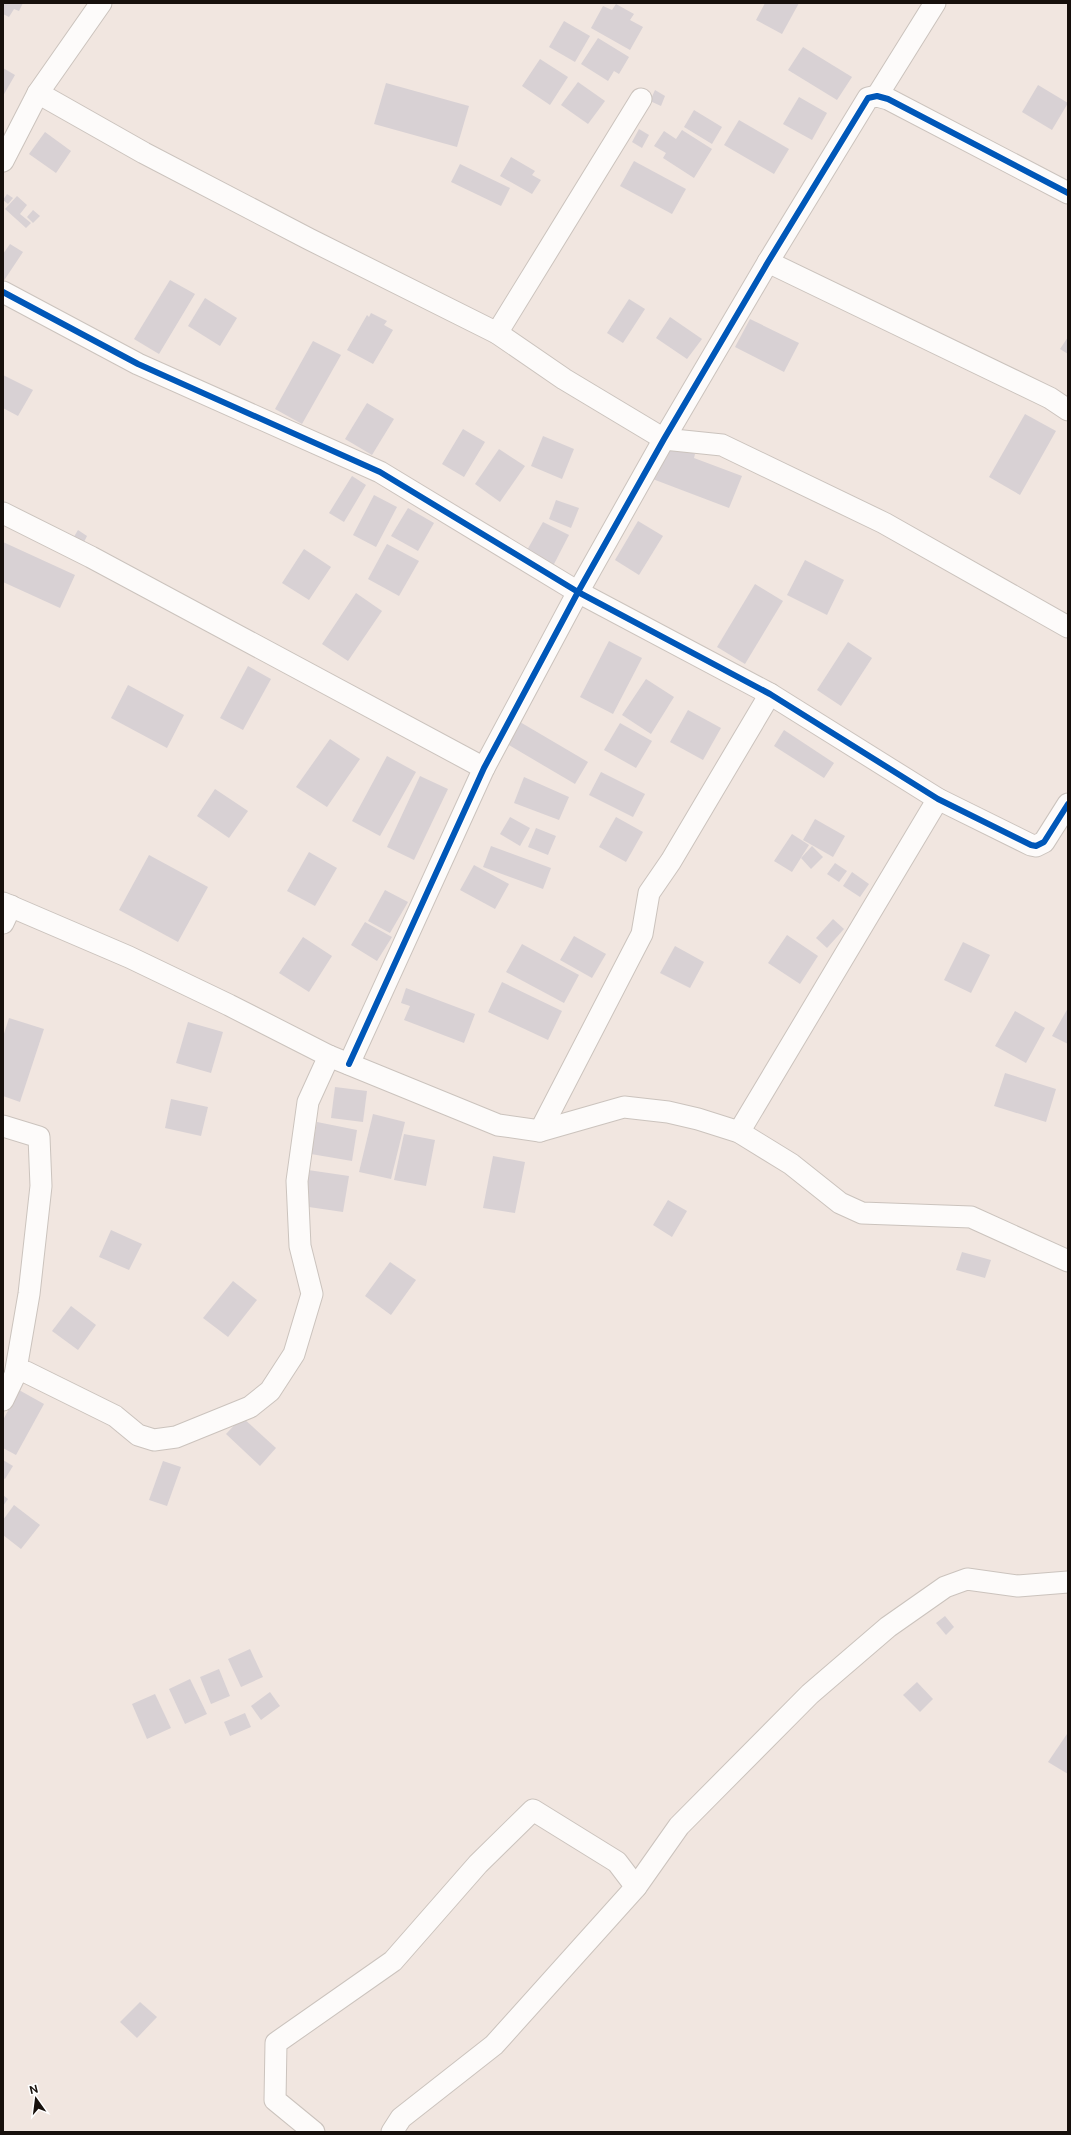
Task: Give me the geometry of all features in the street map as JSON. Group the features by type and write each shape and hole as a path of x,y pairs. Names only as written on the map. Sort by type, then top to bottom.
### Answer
{"street":[{"path":"3,161 38,92 101,3"},
{"path":"876,96 935,3"},
{"path":"38,92 144,153 309,239 497,333 564,380 664,439 722,445 884,523 1068,627"},
{"path":"349,1064 484,768 578,592 664,439 768,262 868,98 876,96 888,99 1068,193"},
{"path":"497,333 641,98"},
{"path":"768,262 1050,398 1068,410"},
{"path":"3,292 138,364 380,472 578,592 770,694 938,799 1036,846 1044,842 1068,804"},
{"path":"3,513 98,561 484,768"},
{"path":"540,1131 642,934 649,893 671,861 770,694"},
{"path":"739,1132 938,799"},
{"path":"6,911 128,957 229,1005 329,1056 498,1125 540,1131 624,1107 668,1112 698,1119 739,1132 791,1164 840,1203 862,1213 972,1217 1068,1261"},
{"path":"15,1375 20,1371 26,1372 115,1416 138,1435 154,1440 176,1437 250,1407 270,1391 294,1354 312,1294 300,1246 297,1180 308,1102 329,1056"},
{"path":"3,1126 39,1137 41,1179 29,1294 15,1375 3,1400"},
{"path":"392,2132 401,2118 494,2045 636,1887 679,1826 810,1694 888,1627 945,1587 967,1579 1018,1586 1068,1582"},
{"path":"314,2132 275,2100 276,2043 393,1961 478,1864 533,1810 616,1862 636,1887"}],"building":[{"path":"3,3 23,3 19,11 14,9 9,17 3,14"},
{"path":"765,3 799,3 782,34 756,20"},
{"path":"616,4 634,14 630,20 643,27 630,50 591,28 603,6 612,10"},
{"path":"564,21 590,36 575,62 549,47"},
{"path":"598,38 629,57 619,74 614,71 608,81 581,64"},
{"path":"803,47 852,77 837,100 788,70"},
{"path":"540,59 568,77 550,105 522,86"},
{"path":"3,68 15,75 3,96"},
{"path":"578,82 605,101 588,124 561,105"},
{"path":"386,83 469,106 457,147 374,124"},
{"path":"1038,85 1068,103 1052,130 1022,112"},
{"path":"655,90 665,96 661,106 650,101"},
{"path":"799,97 827,113 812,140 783,124"},
{"path":"694,110 722,127 712,144 684,127"},
{"path":"739,120 789,149 774,174 724,145"},
{"path":"639,129 649,135 642,148 632,142"},
{"path":"682,130 712,149 694,178 663,158 666,153 654,146 664,131 676,139"},
{"path":"45,132 71,151 56,173 29,154"},
{"path":"511,157 535,171 532,175 541,180 532,194 500,176"},
{"path":"634,161 686,189 672,214 620,186"},
{"path":"460,164 510,188 501,206 451,182"},
{"path":"7,194 13,198 8,204 3,200"},
{"path":"17,196 27,205 20,214 31,223 26,228 5,209"},
{"path":"33,210 40,216 33,223 27,217"},
{"path":"10,244 23,252 3,282 3,254"},
{"path":"170,280 195,294 159,354 134,339"},
{"path":"205,298 237,318 220,346 188,326"},
{"path":"629,299 645,309 623,343 607,333"},
{"path":"371,313 387,321 384,325 393,330 373,364 347,350 367,315 369,317"},
{"path":"670,317 702,339 687,359 656,338"},
{"path":"750,319 799,343 784,372 735,347"},
{"path":"1068,337 1068,354 1060,349"},
{"path":"313,341 341,355 302,424 275,409"},
{"path":"3,375 33,390 18,416 3,408"},
{"path":"367,403 394,419 372,455 345,439"},
{"path":"1025,414 1056,431 1020,495 989,477"},
{"path":"463,429 485,442 464,477 442,464"},
{"path":"543,436 574,449 562,479 531,466"},
{"path":"665,442 695,454 694,458 742,476 729,508 650,478"},
{"path":"499,449 525,466 500,502 475,484"},
{"path":"352,476 366,485 344,522 329,513"},
{"path":"374,495 397,507 376,547 353,535"},
{"path":"556,500 579,508 571,528 549,519"},
{"path":"408,508 434,523 418,551 391,536"},
{"path":"638,521 663,536 639,575 615,560"},
{"path":"543,522 569,535 553,566 526,552"},
{"path":"78,530 87,536 82,546 72,540"},
{"path":"3,542 75,575 60,608 3,582"},
{"path":"387,544 419,561 399,596 368,579"},
{"path":"304,549 331,567 309,600 282,583"},
{"path":"805,560 844,580 827,615 787,595"},
{"path":"755,584 783,601 745,664 717,647"},
{"path":"356,593 382,611 348,661 322,644"},
{"path":"609,641 642,658 613,714 580,697"},
{"path":"848,642 872,658 841,706 817,690"},
{"path":"248,666 271,679 243,730 220,718"},
{"path":"646,679 674,697 651,734 622,715"},
{"path":"128,685 184,715 167,748 111,718"},
{"path":"688,710 721,728 703,760 670,742"},
{"path":"520,722 588,762 575,784 507,744"},
{"path":"620,723 652,741 636,768 604,750"},
{"path":"784,730 834,763 824,778 774,746"},
{"path":"330,739 360,759 327,807 296,787"},
{"path":"387,756 416,772 380,836 352,821"},
{"path":"601,772 645,794 633,817 589,795"},
{"path":"420,776 448,789 414,860 387,847"},
{"path":"524,777 569,797 559,820 514,803"},
{"path":"215,789 248,811 229,838 197,816"},
{"path":"510,817 530,828 520,846 500,834"},
{"path":"616,817 643,832 626,862 599,847"},
{"path":"815,819 845,836 833,857 803,840"},
{"path":"536,828 556,836 548,855 528,847"},
{"path":"792,834 809,845 792,872 774,861"},
{"path":"491,846 551,868 543,889 483,867"},
{"path":"812,846 823,857 811,869 801,858"},
{"path":"309,852 337,868 315,906 287,891"},
{"path":"149,855 208,887 178,942 119,910"},
{"path":"835,863 847,871 839,882 827,874"},
{"path":"474,865 509,884 495,909 460,890"},
{"path":"852,872 869,884 860,897 843,886"},
{"path":"385,890 408,902 390,933 368,921"},
{"path":"833,919 844,929 827,948 816,938"},
{"path":"365,922 392,937 377,961 351,945"},
{"path":"787,935 818,956 800,984 768,963"},
{"path":"574,936 606,954 592,978 560,960"},
{"path":"303,937 332,956 309,992 279,973"},
{"path":"963,942 990,955 971,993 944,980"},
{"path":"522,944 579,975 564,1003 506,972"},
{"path":"675,946 704,962 690,988 660,973"},
{"path":"502,982 562,1011 548,1040 488,1012"},
{"path":"406,988 475,1014 464,1043 404,1020 410,1006 401,1003"},
{"path":"1068,1008 1068,1044 1052,1036"},
{"path":"1015,1011 1045,1028 1026,1063 995,1046"},
{"path":"9,1018 44,1029 20,1102 3,1096 3,1037"},
{"path":"188,1022 223,1032 211,1073 176,1063"},
{"path":"1005,1073 1056,1089 1046,1122 994,1106"},
{"path":"335,1087 367,1091 363,1122 331,1118"},
{"path":"171,1099 208,1107 201,1136 165,1128"},
{"path":"373,1114 405,1122 391,1179 359,1172"},
{"path":"317,1122 357,1130 352,1161 311,1154"},
{"path":"404,1134 435,1140 426,1186 394,1180"},
{"path":"493,1156 525,1162 515,1213 483,1208"},
{"path":"308,1170 349,1176 343,1212 302,1206"},
{"path":"668,1200 687,1211 672,1237 653,1225"},
{"path":"111,1230 142,1244 129,1270 99,1257"},
{"path":"962,1252 991,1260 985,1278 956,1270"},
{"path":"390,1262 416,1280 391,1315 365,1296"},
{"path":"233,1281 257,1300 228,1337 203,1318"},
{"path":"71,1306 96,1325 78,1350 52,1331"},
{"path":"19,1390 44,1404 16,1455 3,1448 3,1420"},
{"path":"242,1417 276,1448 260,1466 226,1434"},
{"path":"3,1460 13,1466 5,1479 3,1478"},
{"path":"163,1461 181,1467 167,1506 149,1500"},
{"path":"3,1495 8,1499 3,1506"},
{"path":"14,1505 40,1525 21,1549 3,1535 3,1520"},
{"path":"945,1616 954,1627 946,1635 936,1623"},
{"path":"250,1649 263,1677 241,1687 228,1659"},
{"path":"219,1669 230,1696 211,1704 200,1677"},
{"path":"190,1679 207,1714 185,1724 169,1689"},
{"path":"917,1682 933,1699 920,1712 903,1695"},
{"path":"270,1692 280,1706 261,1720 251,1706"},
{"path":"155,1694 171,1728 147,1739 132,1704"},
{"path":"245,1713 251,1727 230,1736 224,1722"},
{"path":"1068,1734 1068,1774 1048,1762"},
{"path":"140,2002 157,2017 137,2038 120,2022"}],"cycle path":[{"path":"349,1064 484,768 578,592 664,439 768,262 868,98 877,96 888,99 1068,193"},
{"path":"3,292 138,364 380,472 578,592 770,694 938,799 1031,845 1036,846 1044,842 1068,804"}]}
